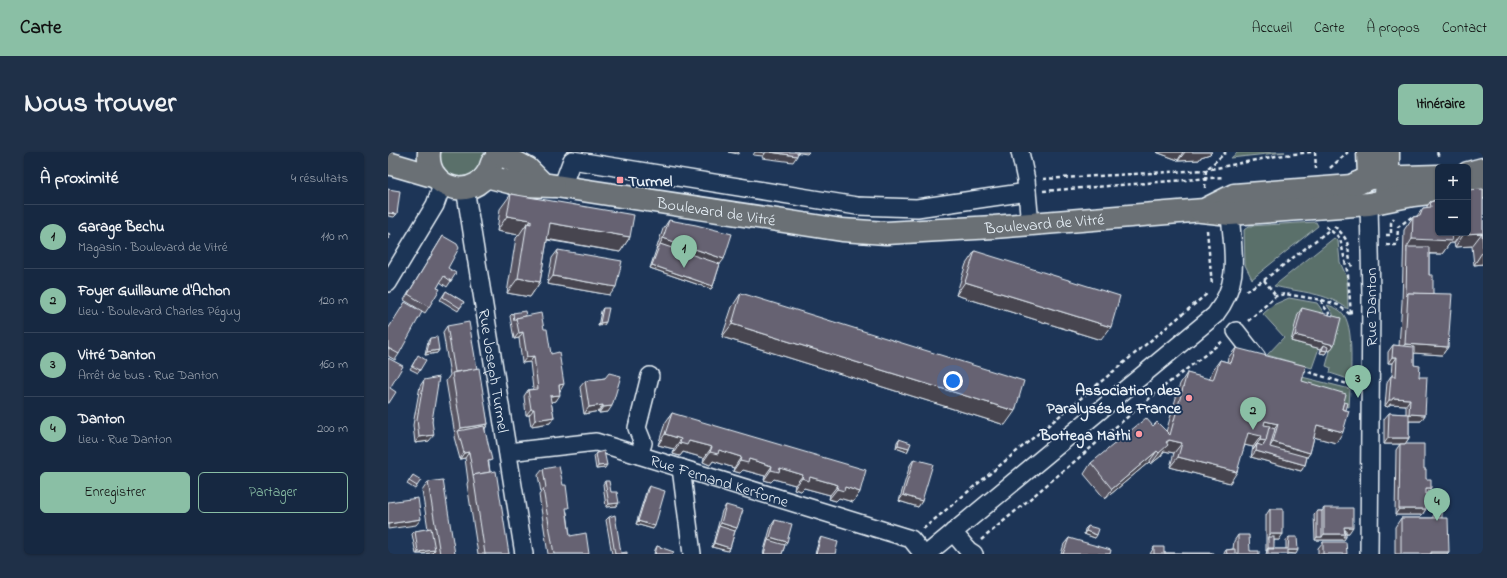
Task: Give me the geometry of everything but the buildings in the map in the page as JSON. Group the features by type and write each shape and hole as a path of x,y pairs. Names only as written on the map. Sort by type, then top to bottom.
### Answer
{"main road":[{"path":"428,152 429,164 439,180"},
{"path":"388,163 439,180 454,188 465,188 478,184 486,176 492,164 492,152"},
{"path":"498,152 528,169 553,186"},
{"path":"1368,152 1378,178"},
{"path":"1376,203 1378,178 1388,152"},
{"path":"1471,172 1483,169"},
{"name":"Boulevard de Vitré","path":"486,176 520,185 553,186 842,230 886,233 1030,225 1204,210 1230,214 1326,188 1376,203 1413,194 1435,192"},
{"name":"Boulevard de Vitré","path":"1204,210 1234,195 1352,186 1378,178 1435,176"},
{"path":"1471,189 1483,187"}],"street":[{"path":"1020,152 1026,186 1030,225"},
{"path":"553,186 572,160 857,206 918,208 1026,186"},
{"path":"388,283 435,205 439,180"},
{"name":"Rue Joseph Turmel","path":"465,188 524,554"},
{"name":"Rue Danton","path":"1369,554 1371,295 1376,203"},
{"path":"927,554 1207,324 1223,305 1232,285 1234,274 1230,214"},
{"path":"1239,328 1257,358"},
{"path":"639,455 643,443 637,428 650,376"},
{"name":"Rue Fernand Kerforne","path":"508,452 596,442 911,539"},
{"path":"681,468 692,554"},
{"path":"953,532 968,550 974,554"},
{"path":"911,539 923,554"}],"path":[{"path":"1204,210 1206,170 1226,152"},
{"path":"1026,186 1206,170 1276,156 1312,152"},
{"path":"1348,152 1328,169 1326,188 1329,217 1334,226 1345,236 1348,246 1349,260 1355,274"},
{"path":"1308,171 1326,188"},
{"path":"1026,186 1229,177"},
{"path":"1223,305 1264,280 1328,231"},
{"path":"1239,328 1276,296 1292,294 1338,305 1351,315 1348,276 1342,246"},
{"path":"1264,280 1276,296"},
{"path":"911,539 1212,289"},
{"path":"1322,300 1322,304 1329,313 1327,321"},
{"path":"1295,368 1355,386"}],"green space":[{"path":"441,152 484,152 484,159 480,171 463,180 453,176 445,170 441,163"},
{"path":"1238,152 1285,152 1231,158"},
{"path":"1316,222 1318,226 1252,279 1245,265 1244,230 1249,226"},
{"path":"1334,238 1338,241 1340,262 1347,278 1348,309 1331,299 1322,296 1274,286"},
{"path":"1289,298 1317,303 1324,313 1321,320 1291,341 1319,348 1312,368 1267,355 1284,337 1263,314 1273,305"},
{"path":"1327,305 1339,310 1344,315 1350,332 1351,380 1330,373 1331,368 1326,366 1330,351 1333,314"},
{"path":"1298,376 1350,389 1349,407 1294,391"}],"place":[{"name":"Turmel","path":"620,180"},
{"name":"Garage Bechu","path":"684,268"},
{"name":"Association des Paralysés de France","path":"1189,398"},
{"name":"Vitré Danton","path":"1358,398"},
{"name":"Foyer Guillaume d'Achon","path":"1253,430"},
{"name":"Bottega Mathi","path":"1139,434"},
{"name":"Danton","path":"1437,521"}]}
